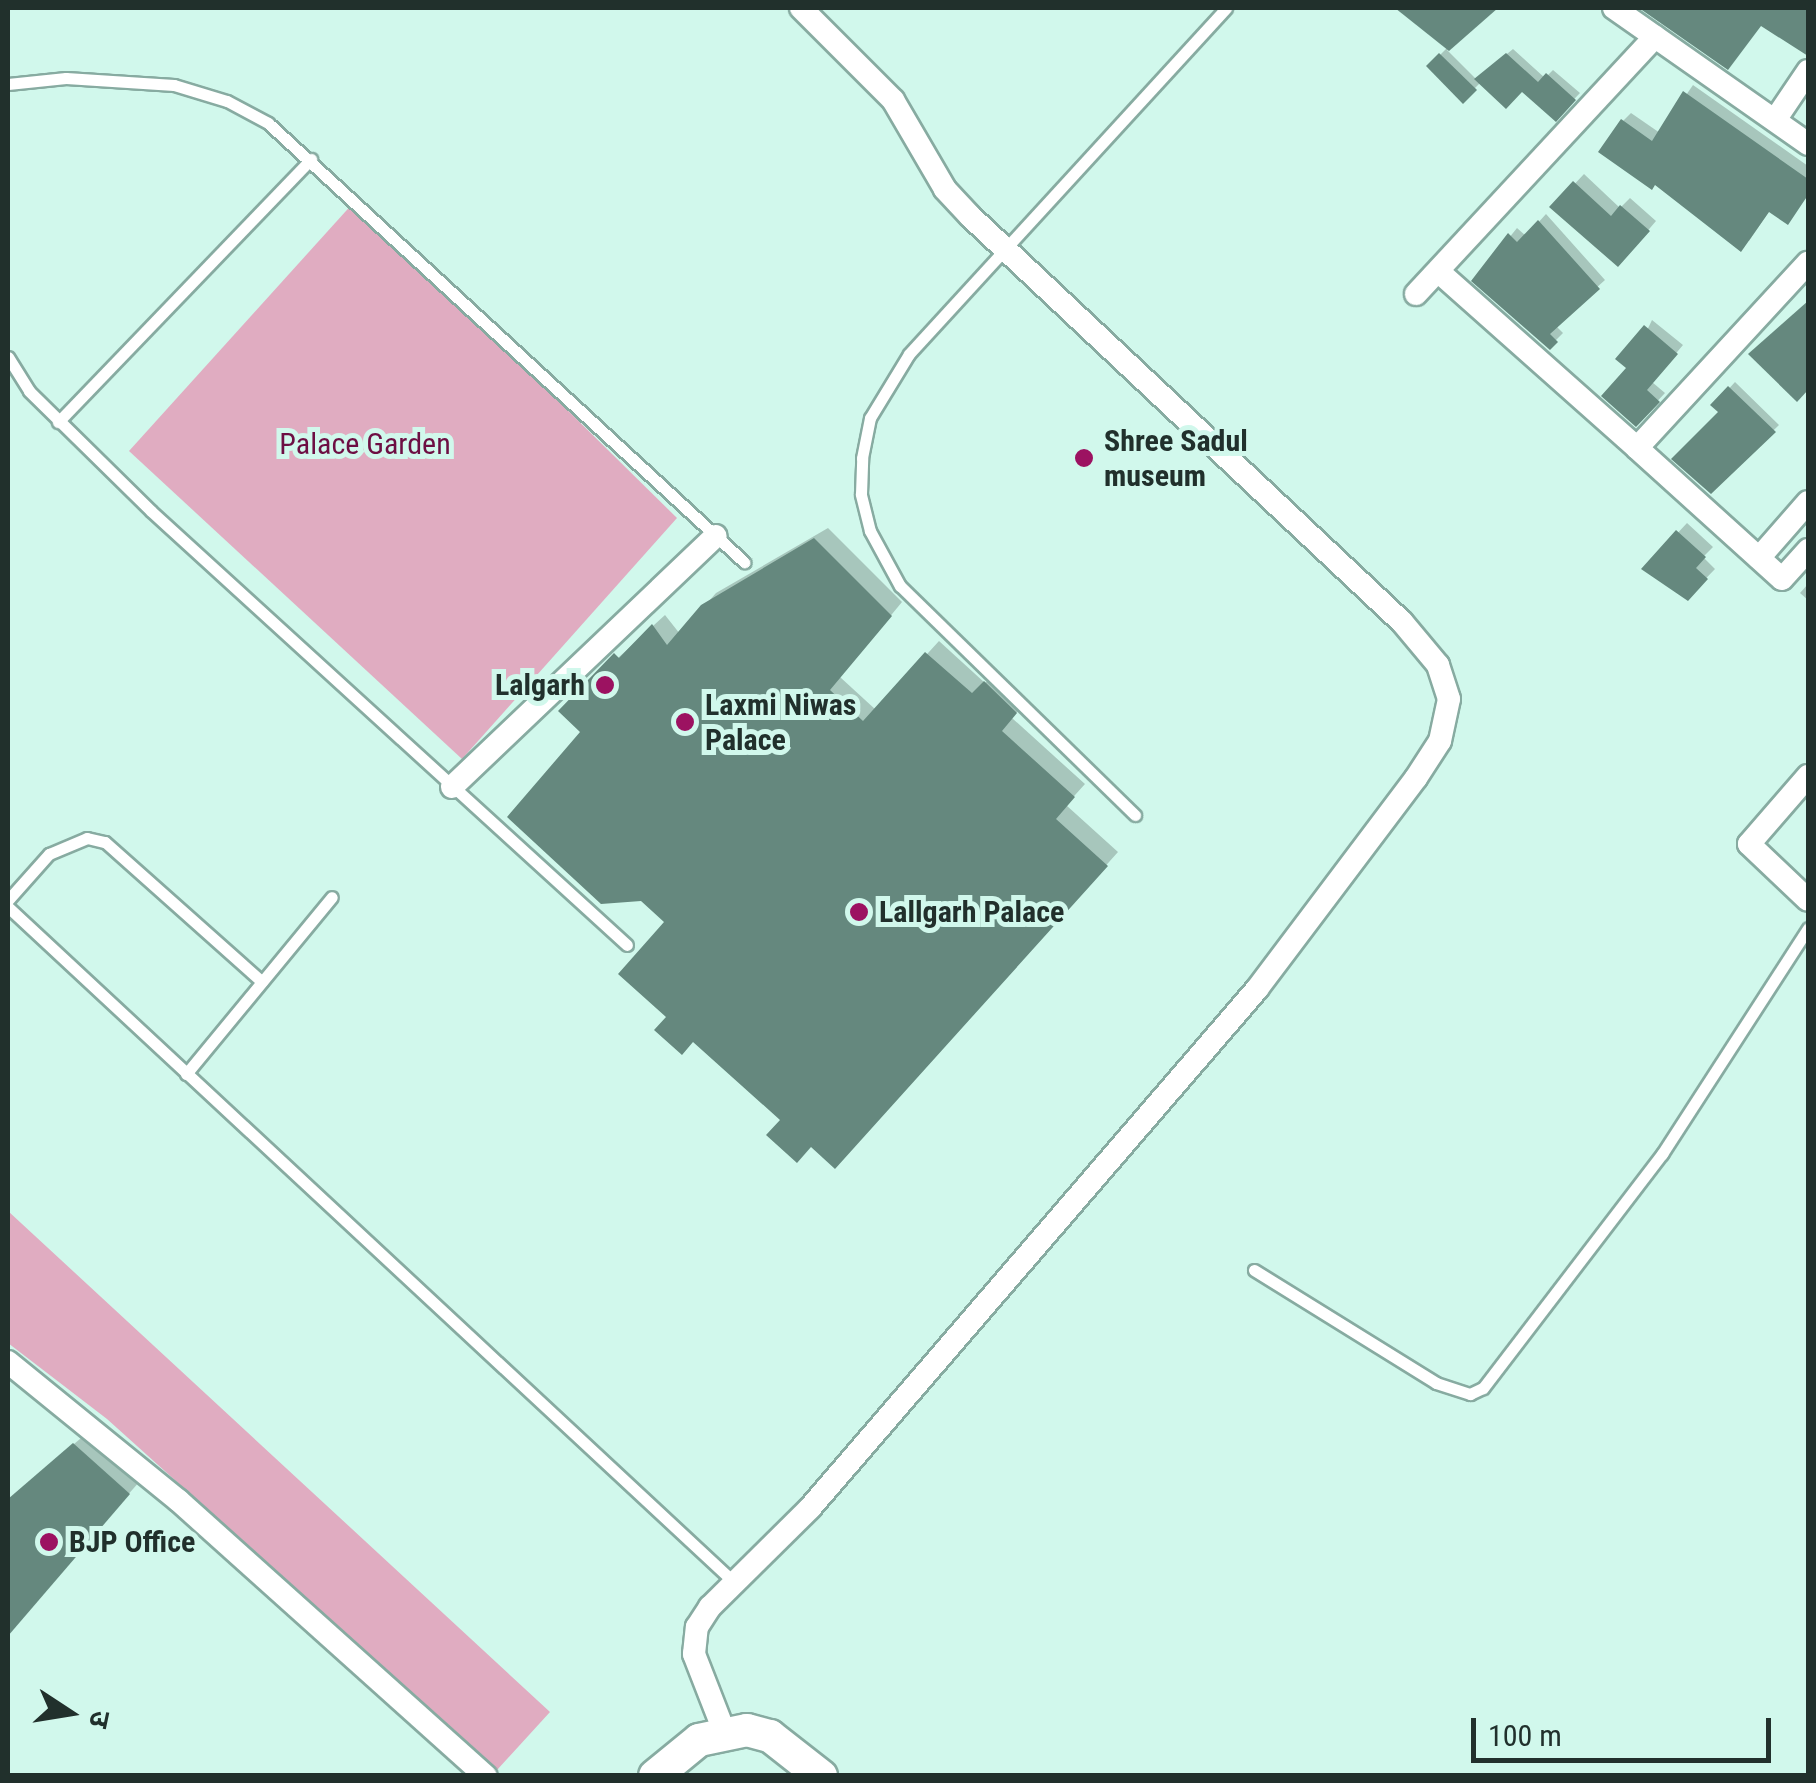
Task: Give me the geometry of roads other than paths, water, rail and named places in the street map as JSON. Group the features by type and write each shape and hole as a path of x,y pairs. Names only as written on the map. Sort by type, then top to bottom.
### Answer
{"street":[{"path":"724,1731 694,1654 697,1628 735,1583 810,1508 1257,989 1416,778 1440,741 1449,699 1438,665 1402,622 945,189 892,100 801,8"},
{"path":"1614,8 1808,144"},
{"path":"1416,294 1655,37"},
{"path":"1774,120 1808,71"},
{"path":"1637,448 1808,263"},
{"path":"1439,272 1782,579 1808,550"},
{"path":"1759,558 1808,502"},
{"path":"452,787 716,536"},
{"path":"1808,776 1749,844 1808,900"},
{"path":"8,1362 179,1501 486,1776"},
{"path":"655,1776 698,1740 724,1731 770,1736 820,1776"},
{"path":"688,1776 707,1757 743,1747 762,1751 794,1776"}],"lane":[{"path":"1135,815 900,586 881,559 861,494 870,418 880,395 1003,247 1226,8"},
{"path":"8,84 102,78 174,86 240,108 311,159 744,562"},
{"path":"58,422 311,159"},
{"path":"8,357 58,422 627,945"},
{"path":"262,982 105,842 68,843 8,903 186,1074 735,1583"},
{"path":"186,1074 332,897"},
{"path":"1254,1270 1436,1383 1470,1394 1483,1388 1662,1154 1808,928"}],"place":[{"name":"Shree Sadul museum","path":"1084,458"},
{"name":"Lalgarh","path":"605,685"},
{"name":"Laxmi Niwas Palace","path":"685,722"},
{"name":"Lallgarh Palace","path":"859,912"},
{"name":"BJP Office","path":"49,1542"}],"park label":[{"name":"Palace Garden","path":"365,444"}]}
